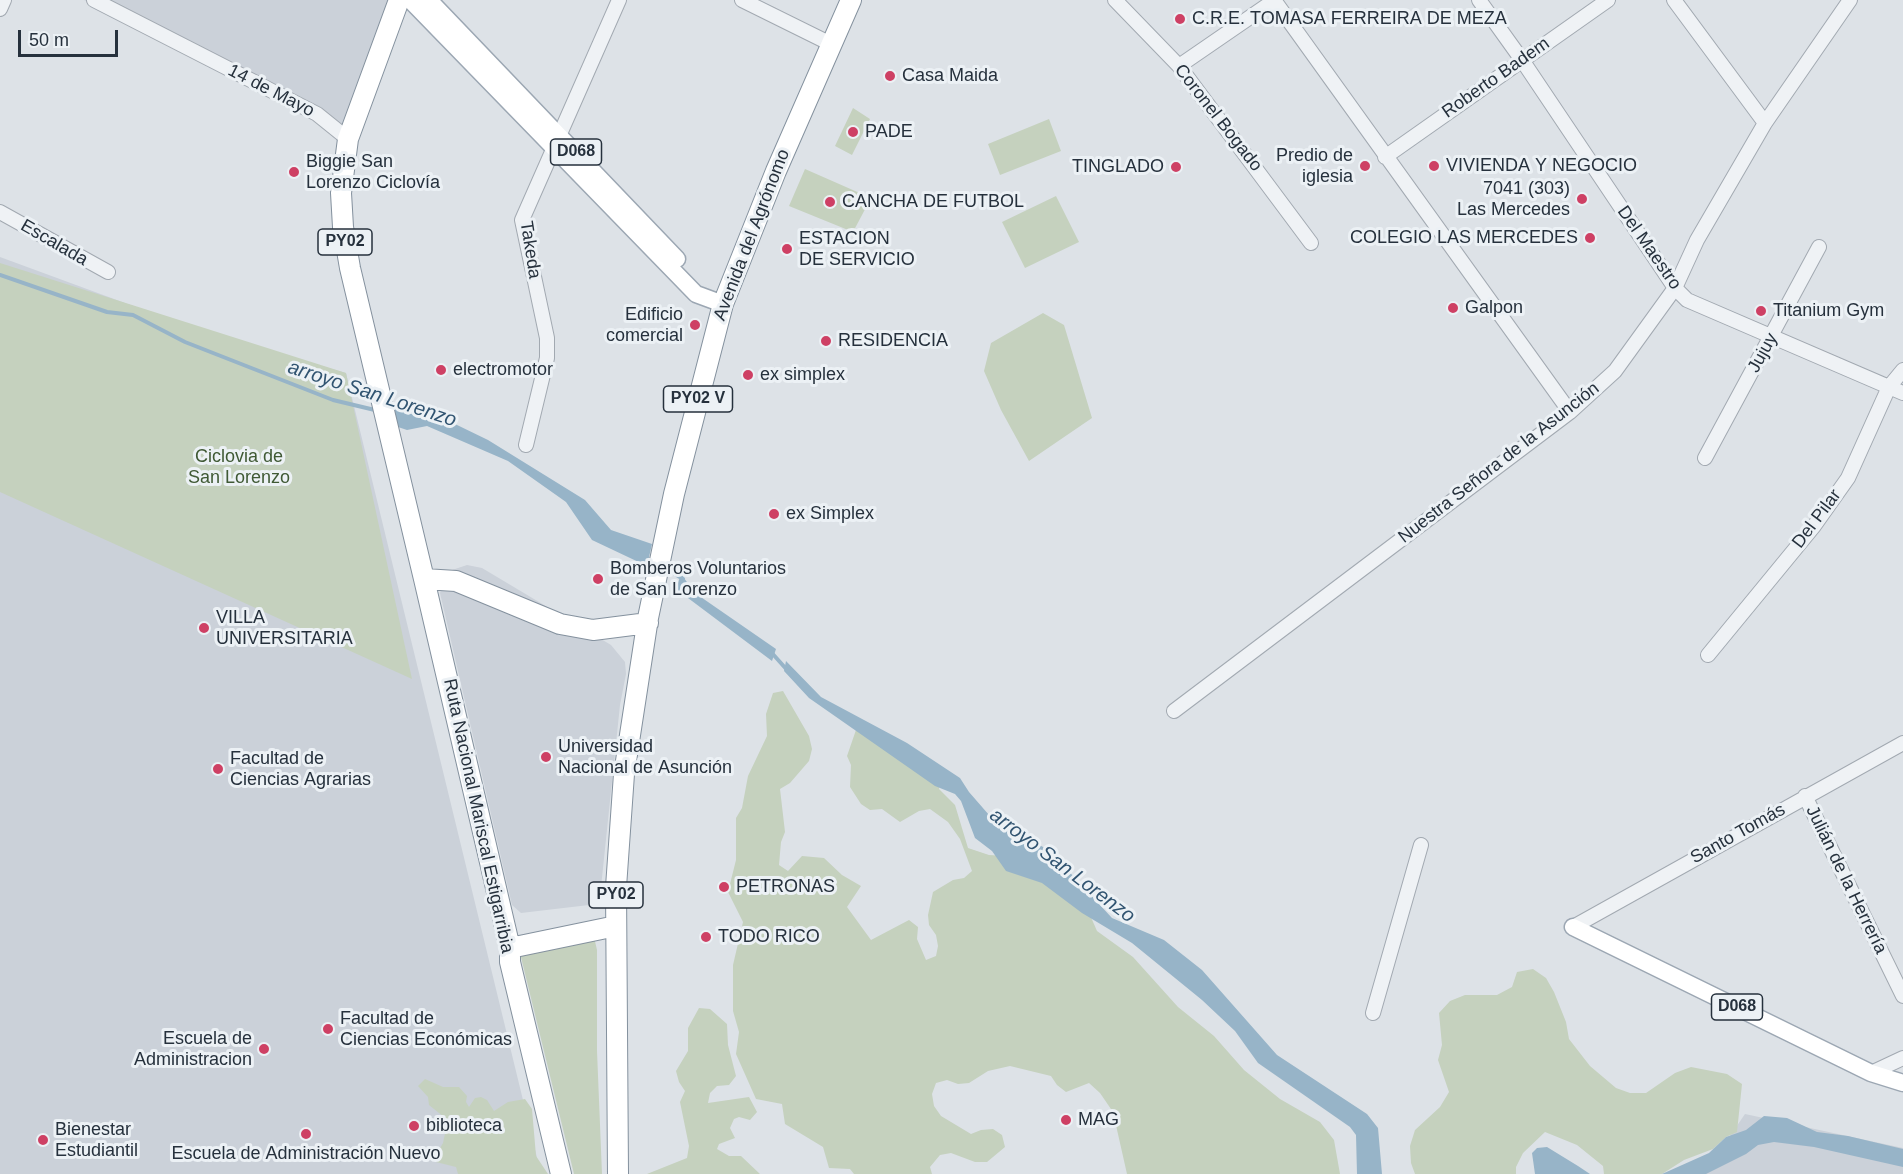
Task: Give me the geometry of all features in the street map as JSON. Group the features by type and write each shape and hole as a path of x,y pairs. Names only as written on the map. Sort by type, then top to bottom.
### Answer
{"highway":[{"name":"PY02","path":"348,139 399,0"},
{"name":"Avenida del Agrónomo","path":"648,621 674,494 723,304 776,171 851,0"},
{"name":"Ruta Nacional Mariscal Estigarribia","path":"348,139 341,193 343,227 367,344 424,579 510,948 510,962 561,1174"},
{"path":"424,579 456,580 560,624 593,630 648,621"},
{"name":"PY02","path":"618,1174 616,926 624,774 648,621"},
{"path":"510,948 616,926"}],"main road":[{"name":"D068","path":"410,0 723,304"},
{"name":"D068","path":"429,0 556,141"},
{"name":"D068","path":"1573,927 1871,1073 1903,1083"}],"street":[{"path":"0,9 4,0"},
{"name":"14 de Mayo","path":"94,0 317,114 348,139"},
{"name":"Takeda","path":"526,445 547,358 547,338 522,219 619,0"},
{"path":"742,0 831,44"},
{"name":"Coronel Bogado","path":"1115,0 1179,66 1311,243"},
{"path":"1179,66 1274,0 1570,412"},
{"name":"Del Maestro","path":"1479,0 1675,288 1694,305 1903,393"},
{"name":"Roberto Badem","path":"1385,157 1608,0"},
{"path":"1674,0 1765,123"},
{"name":"Nuestra Señora de la Asunción","path":"1174,711 1570,412 1615,371 1675,288 1697,240 1765,123 1850,0"},
{"name":"Escalada","path":"0,212 108,272"},
{"name":"Jujuy","path":"1705,458 1819,247"},
{"name":"Del Pilar","path":"1708,655 1814,526 1848,478 1889,387 1903,370"},
{"name":"Santo Tomás","path":"1573,927 1903,743"},
{"name":"Julián de la Herrería","path":"1805,796 1903,996"},
{"path":"1372,1013 1421,845"},
{"path":"1871,1073 1903,1058"}],"shaded area":[{"path":"84,0 409,0 346,133"},
{"name":"VILLA UNIVERSITARIA","path":"0,257 201,331 346,373 541,1174 0,1174"},
{"name":"Universidad Nacional de Asunción","path":"467,565 482,568 611,645 625,662 626,674 620,705 601,887 589,905 521,913 512,905 440,593 444,581 452,570"},
{"path":"1745,1114 1903,1148 1903,1174 1704,1174"}],"green space":[{"name":"PADE","path":"853,108 870,119 852,155 835,146"},
{"path":"1049,119 1061,151 1000,175 988,144"},
{"name":"CANCHA DE FUTBOL","path":"805,169 871,198 853,232 789,206"},
{"path":"1056,196 1079,242 1025,268 1002,222"},
{"name":"Ciclovia de San Lorenzo","path":"0,263 346,373 412,679 0,492"},
{"path":"1043,313 1064,325 1092,418 1029,461 1001,410 984,371 991,343"},
{"path":"783,691 809,736 812,749 809,761 790,783 780,789 785,832 781,842 779,865 788,871 802,856 824,858 842,875 861,886 847,907 871,940 909,920 918,927 917,939 926,960 936,956 938,946 936,935 929,925 928,915 933,892 953,880 964,878 972,871 960,839 948,822 930,809 919,811 900,822 882,809 870,810 861,804 850,787 851,765 847,756 856,730 860,727 942,773 939,789 955,805 968,848 989,855 1006,856 1090,915 1097,931 1133,957 1178,1007 1214,1036 1244,1070 1280,1099 1320,1122 1334,1140 1340,1174 1127,1174 1113,1112 1100,1093 1089,1083 1066,1092 1051,1076 1010,1066 988,1071 969,1083 958,1084 947,1080 936,1083 932,1094 934,1106 941,1116 971,1134 993,1129 1002,1135 1005,1147 987,1162 975,1162 951,1153 940,1155 930,1167 932,1174 854,1174 850,1169 829,1168 823,1147 785,1124 782,1104 756,1099 736,1054 739,1032 733,1011 733,965 743,922 728,892 736,860 736,818 742,808 748,776 767,736 766,714 773,693"},
{"path":"594,937 597,950 597,1051 602,1174 574,1174 519,949"},
{"path":"1533,969 1546,978 1554,992 1566,1022 1569,1039 1590,1066 1616,1088 1630,1093 1646,1093 1675,1073 1691,1067 1727,1074 1742,1084 1737,1132 1726,1137 1713,1149 1684,1160 1662,1174 1604,1174 1603,1166 1577,1145 1545,1132 1523,1153 1516,1167 1516,1174 1415,1174 1411,1163 1410,1146 1415,1130 1440,1107 1449,1092 1438,1060 1442,1045 1439,1013 1450,1001 1465,995 1497,995 1512,987 1517,972"},
{"path":"699,1008 710,1009 727,1024 728,1045 736,1076 729,1085 717,1086 710,1093 708,1103 749,1097 757,1112 750,1120 739,1117 734,1119 730,1128 735,1138 719,1144 717,1149 729,1156 741,1156 760,1174 647,1174 687,1158 689,1146 680,1102 685,1091 676,1071 688,1051 688,1028"},
{"path":"425,1079 443,1087 459,1087 467,1096 466,1102 469,1107 475,1098 481,1097 487,1100 494,1111 508,1102 525,1099 532,1109 536,1156 548,1174 458,1174 456,1167 436,1162 436,1155 443,1143 447,1124 444,1117 429,1105 428,1097 418,1086"}],"water":[{"path":"394,408 410,414 424,413 455,424 488,440 585,500 611,530 652,544 647,566 592,540 566,502 508,461 427,426 407,430 398,427"},
{"path":"681,574 695,593 776,649 772,661 676,589"},
{"path":"786,661 821,697 907,743 960,778 996,823 1049,850 1112,918 1164,940 1202,970 1277,1055 1367,1114 1378,1128 1382,1174 1357,1174 1356,1135 1350,1127 1258,1063 1235,1031 1202,1000 1132,943 1082,913 1042,883 1006,871 992,851 975,838 961,801 955,794 935,786 809,698 784,671"},
{"path":"1764,1116 1787,1118 1817,1132 1848,1136 1903,1149 1903,1167 1814,1147 1774,1142 1758,1145 1746,1154 1706,1174 1662,1174 1709,1153 1726,1137 1746,1130"},
{"path":"1547,1147 1590,1174 1535,1174 1532,1153 1537,1148"}],"waterway":[{"name":"arroyo San Lorenzo","path":"0,275 107,312 133,315 185,342 333,400 379,411"},
{"name":"arroyo San Lorenzo","path":"664,567 683,579"},
{"name":"arroyo San Lorenzo","path":"771,652 788,671"}],"place":[{"name":"C.R.E. TOMASA FERREIRA DE MEZA","path":"1180,19"},
{"name":"Casa Maida","path":"890,76"},
{"name":"PADE","path":"853,132"},
{"name":"Predio de iglesia","path":"1365,166"},
{"name":"VIVIENDA Y NEGOCIO","path":"1434,166"},
{"name":"TINGLADO","path":"1176,167"},
{"name":"Biggie San Lorenzo Ciclovía","path":"294,172"},
{"name":"7041 (303) Las Mercedes","path":"1582,199"},
{"name":"CANCHA DE FUTBOL","path":"830,202"},
{"name":"COLEGIO LAS MERCEDES","path":"1590,238"},
{"name":"ESTACION DE SERVICIO","path":"787,249"},
{"name":"Galpon","path":"1453,308"},
{"name":"Titanium Gym","path":"1761,311"},
{"name":"Edificio comercial","path":"695,325"},
{"name":"RESIDENCIA","path":"826,341"},
{"name":"electromotor","path":"441,370"},
{"name":"ex simplex","path":"748,375"},
{"name":"ex Simplex","path":"774,514"},
{"name":"Bomberos Voluntarios de San Lorenzo","path":"598,579"},
{"name":"VILLA UNIVERSITARIA","path":"204,628"},
{"name":"Universidad Nacional de Asunción","path":"546,757"},
{"name":"Facultad de Ciencias Agrarias","path":"218,769"},
{"name":"PETRONAS","path":"724,887"},
{"name":"TODO RICO","path":"706,937"},
{"name":"Facultad de Ciencias Económicas","path":"328,1029"},
{"name":"Escuela de Administracion","path":"264,1049"},
{"name":"MAG","path":"1066,1120"},
{"name":"biblioteca","path":"414,1126"},
{"name":"Escuela de Administración Nuevo","path":"306,1134"},
{"name":"Bienestar Estudiantil","path":"43,1140"}]}
